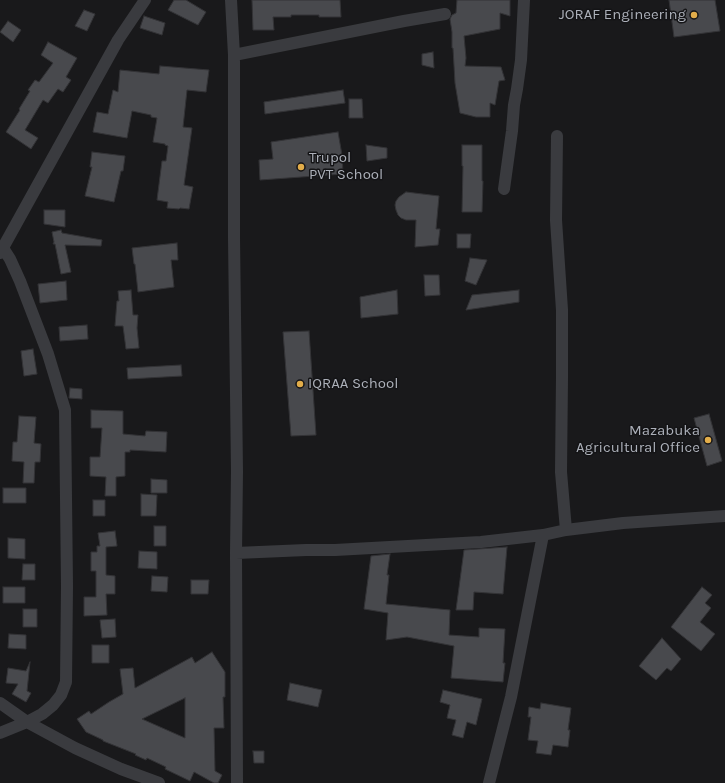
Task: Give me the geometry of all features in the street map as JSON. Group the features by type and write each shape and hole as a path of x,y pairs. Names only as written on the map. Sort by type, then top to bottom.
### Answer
{"street":[{"path":"0,733 42,714 53,705 61,695 66,682 67,579 65,410 46,347 20,281 10,259 2,251 118,40 144,0"},
{"path":"231,0 234,55 234,231 237,471 237,783"},
{"path":"504,190 514,105 518,89 524,0"},
{"path":"234,55 404,20 445,14"},
{"path":"557,136 556,220 562,325 561,472 566,530"},
{"path":"236,553 481,542 543,535 566,530 623,523 725,516"},
{"path":"489,783 512,697 543,535"},
{"path":"0,703 27,722 76,748 121,769 159,783"}],"building":[{"path":"174,0 186,0 206,12 198,25 168,10"},
{"path":"252,0 340,0 341,17 291,15 291,17 273,17 274,30 253,30"},
{"path":"457,0 510,0 510,16 500,13 500,29 464,36 466,58 465,66 501,67 505,80 499,81 495,105 490,103 490,117 476,117 460,113 455,83 450,19 452,15 456,13"},
{"name":"JORAF Engineering","path":"669,0 715,0 720,31 674,37"},
{"path":"84,10 95,14 87,31 75,26"},
{"path":"144,16 165,23 162,35 140,28"},
{"path":"8,21 21,30 13,42 0,32"},
{"path":"48,42 77,58 66,77 71,80 63,92 58,89 48,103 43,100 25,130 38,138 31,149 6,132 30,91 28,90 35,80 39,82 53,63 41,55"},
{"path":"433,52 434,68 422,65 422,54"},
{"path":"160,66 209,70 206,92 187,90 183,127 192,128 184,185 193,187 189,209 167,208 168,202 157,200 162,161 166,161 168,146 153,142 157,118 151,117 151,115 132,111 127,138 93,132 97,112 108,114 113,90 118,92 120,70 159,74"},
{"name":"Trupol PVT School","path":"343,90 345,103 265,114 264,102"},
{"path":"349,99 362,99 363,118 349,118"},
{"path":"338,132 342,155 343,174 260,180 259,160 273,159 271,142"},
{"path":"366,145 387,148 387,158 367,161"},
{"path":"462,145 482,145 482,212 462,212"},
{"path":"92,152 125,156 123,171 121,171 114,202 85,196 92,167 90,167"},
{"path":"406,192 439,196 436,229 440,229 438,245 415,247 416,220 406,220 401,218 398,215 395,205 399,197"},
{"path":"44,210 65,210 65,227 44,224"},
{"path":"61,230 62,233 102,240 101,246 65,245 71,272 61,274 55,244 53,244 52,232"},
{"path":"457,234 471,234 470,248 457,248"},
{"path":"177,243 178,260 171,260 174,287 138,292 132,248"},
{"path":"470,258 487,260 476,285 465,281"},
{"path":"424,275 439,275 440,295 425,296"},
{"path":"66,281 67,300 40,303 38,284"},
{"path":"131,290 133,315 138,315 137,328 139,348 126,349 123,326 115,326 117,301 119,301 118,291"},
{"path":"397,290 398,314 361,318 360,297"},
{"path":"519,290 519,302 466,310 472,295"},
{"path":"87,325 88,339 60,341 59,327"},
{"name":"IQRAA School","path":"309,331 316,435 291,436 283,332"},
{"path":"33,349 37,374 24,376 21,351"},
{"path":"181,365 182,376 128,379 127,368"},
{"path":"70,388 82,389 82,399 69,398"},
{"path":"91,410 123,411 123,434 145,436 146,431 167,432 166,452 130,450 130,452 125,452 125,476 116,477 116,496 105,496 106,477 90,476 90,457 100,457 102,428 91,428"},
{"name":"Mazabuka Agricultural Office","path":"709,414 722,461 707,466 694,418"},
{"path":"19,416 36,417 34,443 41,444 40,462 35,462 34,483 23,483 24,462 12,461 13,442 17,442"},
{"path":"151,479 167,480 167,493 151,493"},
{"path":"3,488 26,488 26,503 3,503"},
{"path":"141,494 157,495 156,516 141,516"},
{"path":"93,500 105,500 105,516 93,516"},
{"path":"154,526 166,526 166,546 154,546"},
{"path":"115,531 117,546 106,547 106,575 115,576 115,594 106,594 107,615 84,616 84,597 96,597 96,571 91,571 91,552 97,552 97,546 100,546 98,533"},
{"path":"8,538 25,539 25,559 8,558"},
{"path":"507,547 503,594 474,592 473,610 456,610 464,550"},
{"path":"139,551 157,552 157,569 138,568"},
{"path":"390,554 387,575 389,575 386,604 450,610 449,635 479,637 479,628 505,629 503,663 505,663 503,682 451,678 454,646 407,637 386,640 388,613 364,609 371,556"},
{"path":"23,564 35,564 35,580 22,580"},
{"path":"152,576 168,577 167,592 151,591"},
{"path":"191,580 209,580 208,594 191,594"},
{"path":"3,587 25,587 25,603 3,603"},
{"path":"702,587 712,595 705,603 711,608 700,622 715,634 701,651 671,627"},
{"path":"23,609 37,609 37,627 23,627"},
{"path":"115,619 116,637 102,638 100,620"},
{"path":"9,634 26,635 26,649 8,648"},
{"path":"662,638 681,659 671,671 667,668 656,680 639,666"},
{"path":"92,645 109,645 109,663 92,663"},
{"path":"212,652 225,672 225,697 223,697 224,728 214,728 215,771 222,775 218,783 214,783 194,772 190,781 165,769 166,767 147,758 146,760 135,755 136,754 103,741 86,732 77,719 89,711 91,714 123,694 120,669 133,668 135,688 192,657 195,663","holes":["185,698 185,738 142,719"]},
{"path":"30,662 27,691 31,693 26,702 12,694 18,684 6,683 8,668 26,671"},
{"path":"290,683 322,690 318,707 287,700"},
{"path":"443,690 482,699 476,725 467,722 463,738 452,735 456,720 447,718 450,705 440,702"},
{"path":"541,703 571,708 568,730 570,730 568,747 553,745 551,755 536,753 538,741 528,740 531,717 528,717 529,707 540,709"},
{"path":"253,751 264,751 264,763 254,763"}],"place":[{"name":"JORAF Engineering","path":"694,15"},
{"name":"Trupol PVT School","path":"301,167"},
{"name":"IQRAA School","path":"300,384"},
{"name":"Mazabuka Agricultural Office","path":"708,440"}]}
